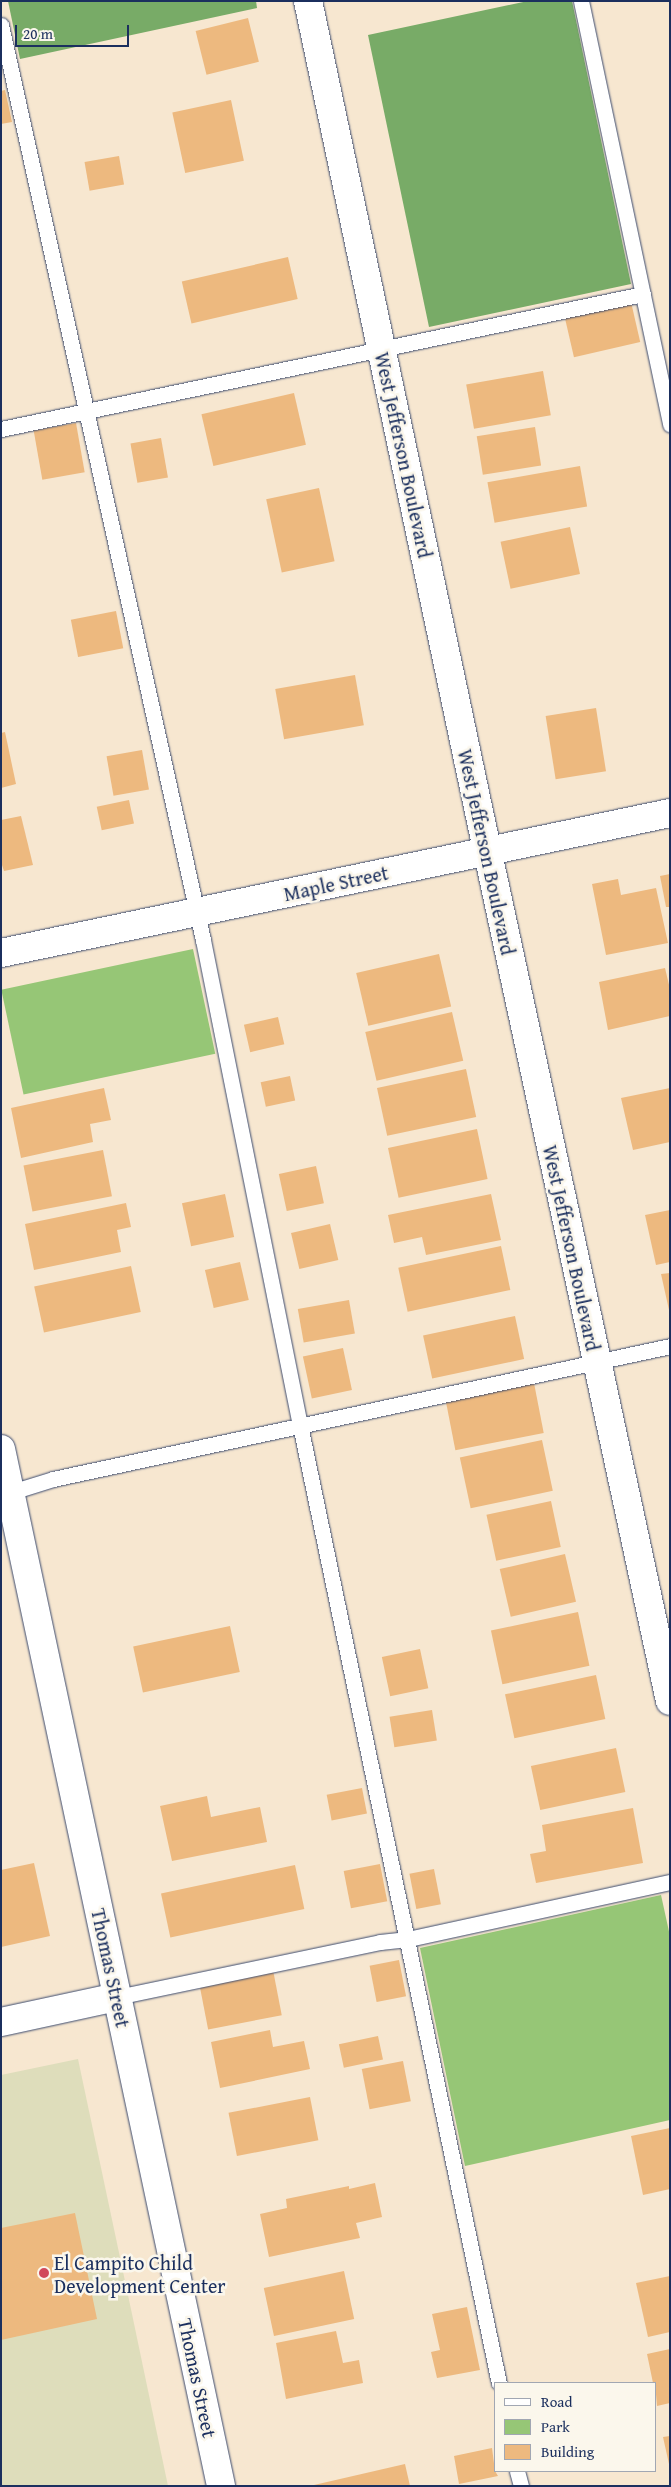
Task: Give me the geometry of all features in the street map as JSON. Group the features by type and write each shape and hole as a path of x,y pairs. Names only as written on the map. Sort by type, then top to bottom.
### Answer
{"street":[{"name":"West Jefferson Boulevard","path":"308,1 487,852 670,1701"},
{"name":"Maple Street","path":"1,953 670,812"},
{"name":"Thomas Street","path":"1,1449 6,1493 117,1997 221,2486"},
{"path":"1,2022 117,1997"}],"lane":[{"path":"581,1 670,426"},
{"path":"1,25 197,912 300,1425 499,2382"},
{"path":"1,428 643,294"},
{"path":"6,1493 53,1479 670,1346"},
{"path":"117,1997 380,1942 408,1939 670,1882"},
{"path":"518,2472 520,2486"}],"shaded area":[{"path":"78,2059 168,2486 1,2486 1,2075"}],"green space":[{"path":"8,1 256,1 257,8 20,59"},
{"path":"528,1 572,1 631,284 429,327 368,35"},
{"path":"193,949 215,1054 24,1094 1,990"},
{"path":"661,1895 670,1936 670,2120 465,2166 420,1948"}],"building":[{"path":"248,18 259,62 206,75 196,31"},
{"path":"5,90 12,122 1,124 1,91"},
{"path":"231,100 244,161 185,173 172,112"},
{"path":"119,156 124,185 90,191 85,162"},
{"path":"288,257 298,299 191,323 182,282"},
{"path":"631,302 640,342 574,357 565,317"},
{"path":"543,371 551,415 474,429 466,385"},
{"path":"294,393 306,445 213,466 201,414"},
{"path":"76,423 85,472 42,480 34,430"},
{"path":"535,427 541,466 483,475 477,436"},
{"path":"161,438 168,477 137,483 130,443"},
{"path":"580,466 587,506 495,523 487,482"},
{"path":"319,488 335,561 282,573 266,499"},
{"path":"570,527 580,574 511,589 501,542"},
{"path":"116,611 123,648 78,657 71,620"},
{"path":"355,675 364,725 284,739 275,689"},
{"path":"596,708 606,771 556,779 546,716"},
{"path":"5,732 16,784 1,788 1,733"},
{"path":"142,750 149,789 113,796 107,756"},
{"path":"129,800 134,823 102,830 97,807"},
{"path":"21,816 33,865 4,871 1,862 1,820"},
{"path":"670,874 670,907 666,907 660,876"},
{"path":"618,879 621,895 656,888 668,943 606,955 592,884"},
{"path":"439,954 451,1007 368,1026 356,973"},
{"path":"665,968 670,989 670,1016 608,1030 599,982"},
{"path":"452,1012 463,1061 377,1081 365,1032"},
{"path":"278,1017 284,1044 250,1052 244,1025"},
{"path":"466,1069 476,1117 387,1136 377,1088"},
{"path":"290,1076 295,1100 266,1107 261,1082"},
{"path":"104,1088 111,1120 90,1124 93,1142 21,1158 11,1108"},
{"path":"670,1088 670,1142 633,1150 621,1098"},
{"path":"477,1129 488,1179 399,1198 388,1148"},
{"path":"103,1150 112,1196 32,1212 23,1165"},
{"path":"316,1166 324,1203 287,1211 279,1174"},
{"path":"225,1194 234,1237 191,1246 182,1203"},
{"path":"491,1194 501,1240 426,1255 422,1237 394,1243 388,1215"},
{"path":"126,1203 131,1227 117,1230 121,1252 34,1270 25,1224"},
{"path":"670,1210 670,1262 656,1265 645,1215"},
{"path":"330,1224 338,1260 299,1269 291,1233"},
{"path":"501,1246 510,1290 408,1312 398,1268"},
{"path":"240,1262 249,1300 214,1308 205,1270"},
{"path":"131,1266 141,1312 44,1333 34,1287"},
{"path":"670,1273 670,1310 669,1310 661,1274"},
{"path":"349,1300 355,1333 304,1343 298,1309"},
{"path":"515,1316 524,1359 432,1379 423,1336"},
{"path":"343,1348 352,1390 312,1399 303,1357"},
{"path":"534,1383 544,1433 455,1450 446,1400"},
{"path":"542,1440 553,1491 471,1508 460,1457"},
{"path":"551,1501 561,1547 496,1561 486,1515"},
{"path":"565,1554 576,1602 511,1617 500,1569"},
{"path":"578,1612 589,1666 502,1684 491,1631"},
{"path":"230,1626 240,1672 143,1693 133,1647"},
{"path":"420,1649 428,1688 390,1696 382,1657"},
{"path":"596,1675 605,1719 514,1738 505,1694"},
{"path":"432,1710 437,1741 394,1747 390,1717"},
{"path":"616,1748 625,1792 540,1810 531,1766"},
{"path":"362,1788 367,1814 332,1820 327,1795"},
{"path":"207,1796 211,1817 260,1807 267,1842 172,1861 160,1806"},
{"path":"633,1808 643,1863 536,1883 530,1854 546,1851 542,1825"},
{"path":"34,1863 50,1936 1,1947 1,1870"},
{"path":"380,1864 387,1901 351,1908 344,1871"},
{"path":"295,1865 304,1909 170,1938 161,1893"},
{"path":"434,1869 441,1904 416,1909 409,1874"},
{"path":"399,1960 406,1996 377,2002 370,1966"},
{"path":"273,1970 282,2015 208,2029 199,1984"},
{"path":"270,2030 273,2047 304,2041 310,2069 220,2088 211,2042"},
{"path":"378,2036 383,2059 344,2068 339,2044"},
{"path":"403,2061 411,2101 370,2109 362,2069"},
{"path":"310,2097 318,2140 237,2156 229,2113"},
{"path":"670,2128 670,2189 643,2195 631,2136"},
{"path":"375,2183 382,2217 356,2223 360,2238 269,2257 260,2214 287,2208 286,2199 349,2186 349,2189"},
{"name":"El Campito Child Development Center","path":"75,2213 97,2319 1,2340 1,2228"},
{"path":"344,2271 354,2319 274,2336 264,2288"},
{"path":"670,2276 670,2332 648,2337 636,2283"},
{"path":"467,2307 480,2370 437,2378 431,2352 440,2350 432,2314"},
{"path":"336,2331 343,2363 359,2360 363,2383 286,2399 276,2343"},
{"path":"670,2349 670,2403 657,2406 656,2382 653,2382 647,2354"},
{"path":"670,2436 670,2463 669,2464 663,2437"},
{"path":"492,2448 493,2472 496,2472 498,2476 459,2484 454,2456"},
{"path":"405,2464 410,2486 314,2486 314,2485"}],"place":[{"name":"El Campito Child Development Center","path":"44,2273"}]}
